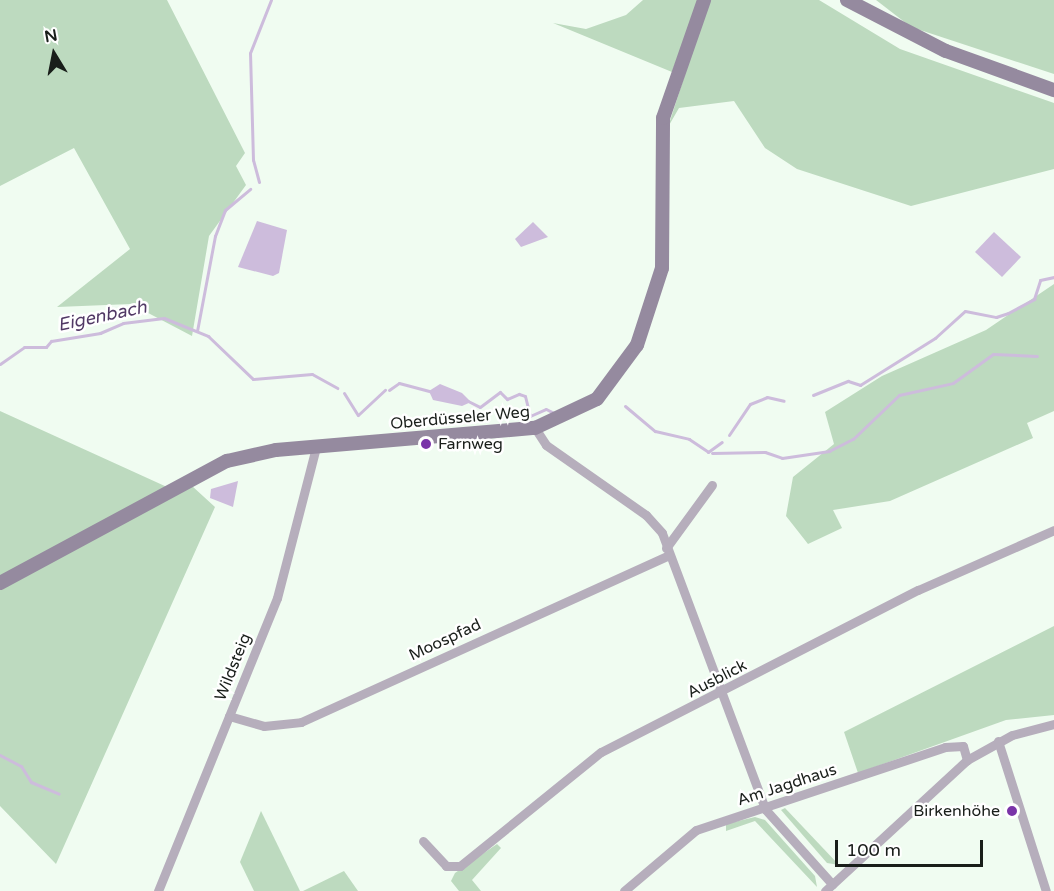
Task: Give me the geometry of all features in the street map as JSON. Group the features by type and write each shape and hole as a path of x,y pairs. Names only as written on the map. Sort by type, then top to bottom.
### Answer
{"street":[{"name":"Oberdüsseler Weg","path":"0,583 227,461 316,447 535,428 597,399 637,345 662,268 663,118 704,0"},
{"path":"847,0 946,51 1054,90"},
{"path":"535,428 546,445 646,515 668,552 765,809 828,887 970,758 998,741 1054,724"},
{"name":"Wildsteig","path":"158,891 277,598 316,447"},
{"path":"668,552 712,485"},
{"name":"Ausblick","path":"423,841 446,866 460,866 601,752 721,695 918,590 1054,530"},
{"name":"Moospfad","path":"229,716 264,726 301,722 668,552"},
{"path":"998,741 1046,891"},
{"name":"Am Jagdhaus","path":"624,891 696,830 765,809 945,747 963,746 970,758"}],"green space":[{"path":"0,0 167,0 245,153 236,166 246,185 209,236 192,336 131,304 57,307 130,249 74,148 0,186"},
{"path":"643,0 699,0 672,72 553,23 586,29 626,15"},
{"path":"709,0 819,0 900,49 1054,103 1054,169 911,206 797,169 765,148 734,101 679,108 668,127"},
{"path":"876,0 1054,0 1054,74 911,27"},
{"path":"1054,284 1054,411 1027,423 1033,438 890,501 833,510 842,528 808,544 786,516 793,477 834,444 825,412 882,376 986,330"},
{"path":"0,411 167,487 192,486 215,507 56,864 0,806"},
{"path":"1054,626 1054,715 1006,720 858,773 844,732"},
{"path":"785,808 839,865 827,863 781,810"},
{"path":"261,811 300,891 254,891 240,862"},
{"path":"755,817 765,820 815,876 817,887 755,821 726,831 726,824"},
{"path":"497,844 501,848 472,880 481,891 459,891 451,881 455,873"},
{"path":"344,871 358,891 303,891"}],"shaded area":[{"path":"257,221 287,230 279,273 273,276 238,267"},
{"path":"533,222 548,237 521,247 515,239"},
{"path":"994,232 1021,257 1002,277 975,252"},
{"path":"440,384 462,393 471,402 462,406 433,400 429,391"},
{"path":"238,481 233,507 210,498 211,489"}],"waterway":[{"path":"259,182 253,160 250,53 271,0"},
{"path":"197,331 215,236 225,210 250,189"},
{"name":"Eigenbach","path":"813,395 848,381 860,385 935,338 965,311 996,317 1008,313 1034,299 1040,280 1054,277"},
{"name":"Eigenbach","path":"0,364 24,347 46,347 51,341 100,333 123,323 164,318 208,336 253,379 312,374 337,388"},
{"path":"712,453 765,452 782,458 829,451 853,439 899,395 953,383 993,354 1037,356"},
{"name":"Eigenbach","path":"389,390 399,383 433,392"},
{"name":"Eigenbach","path":"344,393 358,415 385,390"},
{"name":"Eigenbach","path":"468,401 480,407 500,392 507,399 519,394 525,396 530,416 546,409 554,413"},
{"name":"Eigenbach","path":"729,435 750,404 767,397 784,401"},
{"name":"Eigenbach","path":"625,406 655,431 689,439 708,452 722,442"},
{"path":"0,755 21,766 31,782 59,794"}],"place":[{"name":"Farnweg","path":"426,444"},
{"name":"Birkenhöhe","path":"1012,811"}]}
